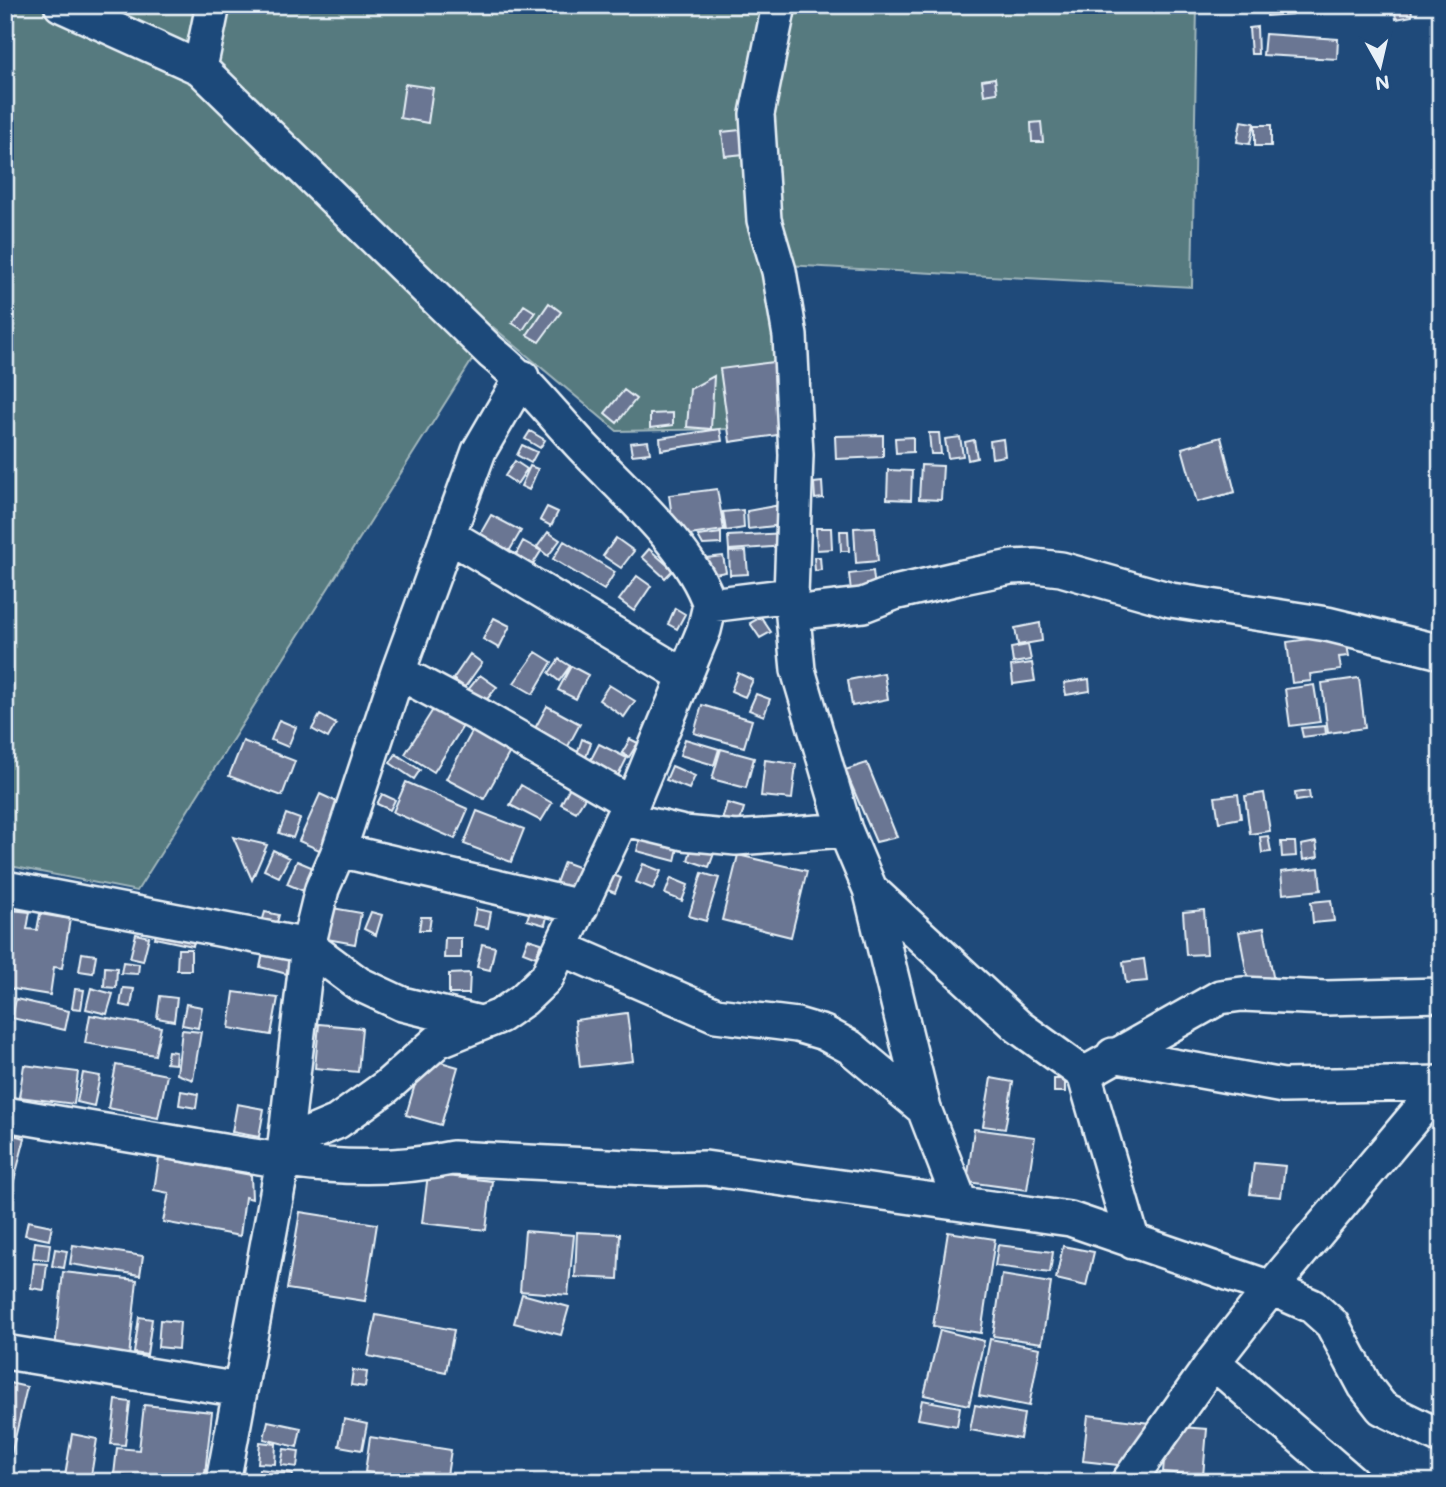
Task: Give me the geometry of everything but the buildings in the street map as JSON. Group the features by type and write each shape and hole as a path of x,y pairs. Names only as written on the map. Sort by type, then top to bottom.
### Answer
{"street":[{"path":"61,5 200,68 491,352 522,377 579,443 647,513 703,583 710,605 685,676 627,811 547,977 523,1000 500,1016 438,1041 386,1087 337,1122 284,1152"},
{"path":"200,68 213,5"},
{"path":"779,5 757,114 764,220 779,271 790,336 796,455 792,604 798,670 845,830 870,889 924,1109 960,1202"},
{"path":"223,1482 284,1152 308,946 322,889 340,850 398,672 479,450 522,377"},
{"path":"448,536 685,676"},
{"path":"710,605 863,605 894,593 963,576 1011,567 1035,566 1061,569 1171,600 1327,624 1441,652"},
{"path":"398,672 477,714 627,811 684,833 736,838 845,830"},
{"path":"340,850 581,907"},
{"path":"5,888 308,946 359,984 402,1004 480,1023"},
{"path":"870,889 1018,1027 1084,1074 1133,1242"},
{"path":"561,948 716,1015 797,1025 824,1033 850,1047 924,1109"},
{"path":"1084,1074 1113,1055 1220,997 1242,994 1325,998 1441,995"},
{"path":"1113,1055 1283,1086 1441,1084"},
{"path":"1128,1482 1213,1362 1271,1288 1441,1084"},
{"path":"5,1114 284,1152 364,1168 420,1165 452,1158 667,1169 705,1168 1070,1219 1271,1288 1312,1306 1332,1324 1365,1386 1382,1408 1441,1437"},
{"path":"5,1352 240,1390"},
{"path":"1213,1362 1352,1482"}],"green space":[{"path":"5,5 1197,5 1192,287 786,265 788,428 617,431 493,327 137,891 5,865"}]}
